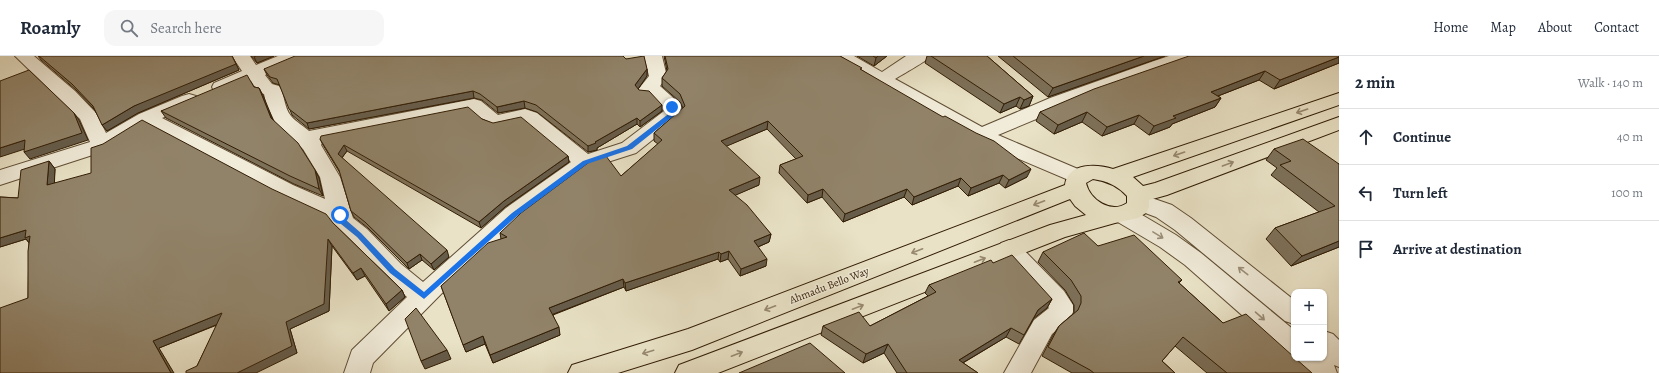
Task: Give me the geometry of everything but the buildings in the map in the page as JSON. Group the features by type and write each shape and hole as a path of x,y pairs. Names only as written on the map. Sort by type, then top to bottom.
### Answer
{"highway":[{"path":"1115,176 1339,99"},
{"path":"688,373 1009,249 1129,207 1159,190 1339,123"},
{"name":"Ahmadu Bello Way","path":"581,373 692,339 1076,183 1084,174 1093,172 1115,176"},
{"path":"1115,176 1133,188 1129,207"},
{"path":"1076,183 1078,196 1093,208 1129,207"}],"street":[{"path":"24,56 89,117 101,145"},
{"path":"241,56 246,66 255,73 266,89 272,90 275,103 283,120 296,130 310,145 330,177 343,222 359,235 393,271 424,296"},
{"path":"0,178 101,145 146,118 293,56"},
{"path":"357,373 361,358 424,296 514,214 585,162 629,148 674,113 672,107 654,90 646,91 658,78 653,56"},
{"path":"841,56 981,134 1076,183"},
{"path":"883,79 912,60 922,56"},
{"path":"981,134 1038,101 1110,82 1187,56"},
{"path":"310,145 315,136 474,105 494,122 525,115 530,117 585,162"},
{"path":"146,118 285,190 340,215"},
{"path":"1129,207 1164,211 1183,224 1291,312"},
{"path":"1129,207 1291,342"},
{"path":"1009,249 1061,305 1061,312 1043,327 1016,373"}],"route":[{"path":"340,215 343,222 359,235 393,271 424,296 514,214 585,162 629,148 674,113 672,107"}]}
